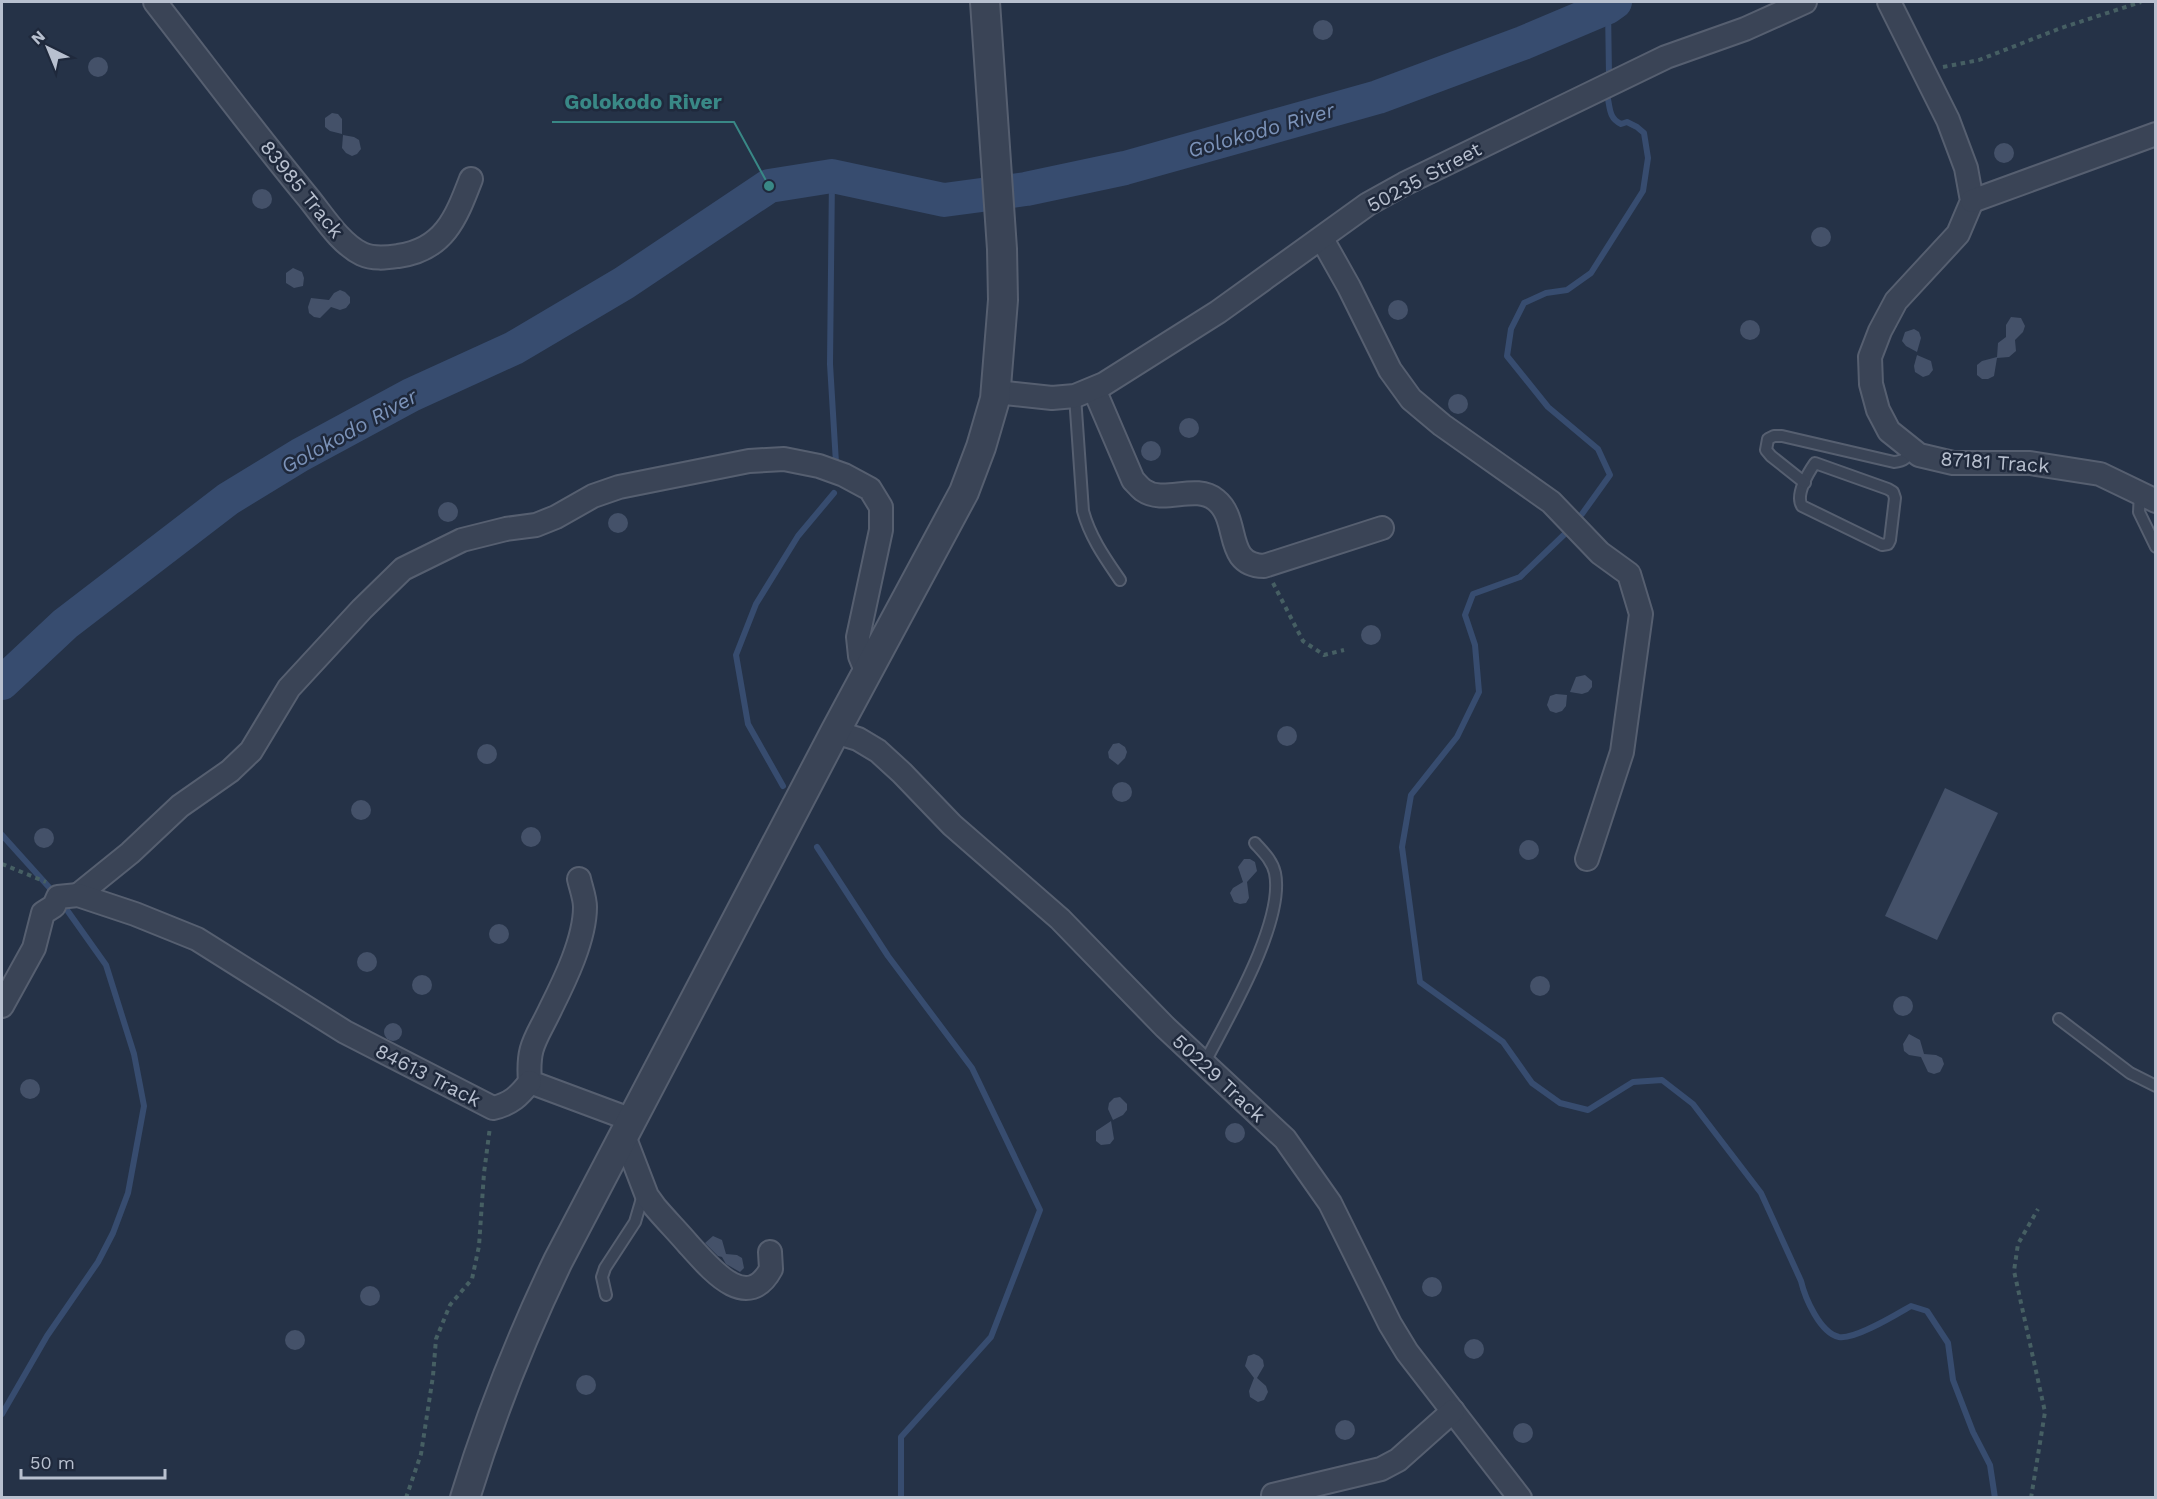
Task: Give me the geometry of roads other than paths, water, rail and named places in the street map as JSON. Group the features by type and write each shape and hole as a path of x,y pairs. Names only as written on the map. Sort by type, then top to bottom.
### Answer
{"street":[{"name":"83985 Track","path":"155,2 304,193 342,238 362,254 380,259 401,256 423,249 440,238 458,214 471,179"},
{"path":"465,1497 504,1383 529,1321 558,1261 835,732 964,492 981,447 996,392 1002,318 1002,249 985,2"},
{"name":"50235 Street","path":"996,392 1053,398 1084,392 1129,370 1218,312 1368,204 1404,184 1666,57 1745,29 1805,2"},
{"path":"1889,2 1925,71 1956,140 1966,168 1972,201 2156,134"},
{"name":"87181 Track","path":"1972,201 1958,234 1896,301 1880,331 1870,357 1871,384 1878,410 1889,431 1919,455 1953,463 2030,463 2081,470 2100,474 2148,497"},
{"path":"1322,239 1349,287 1390,370 1411,399 1442,425 1551,502 1599,553 1629,574 1641,614 1622,752 1587,859"},
{"path":"1084,392 1133,480 1144,490 1156,495 1202,493 1216,499 1227,512 1238,551 1244,561 1253,566 1264,566 1382,528"},
{"path":"2,1006 34,948 43,913 54,906 58,897 78,895 130,853 180,806 230,771 251,751 289,688 362,609 403,569 462,540 506,529 536,525 556,517 593,496 619,487 749,461 784,459 819,466 844,475 870,489 881,507 881,530 858,637 860,656 867,673"},
{"name":"50229 Track","path":"835,732 858,739 878,752 902,773 952,825 1060,919 1165,1027 1285,1139 1330,1203 1389,1324 1407,1352 1520,1497"},
{"path":"579,879 585,906 582,927 573,959 533,1042 528,1060 530,1082 628,1128 645,1189 655,1207 714,1273 729,1284 747,1288 759,1285 771,1269 770,1252"},
{"name":"84613 Track","path":"78,895 135,914 196,939 345,1032 493,1108 507,1105 530,1082"},
{"path":"1273,1495 1381,1469 1398,1460 1453,1411"}],"lane":[{"path":"1084,392 1085,517 1093,539 1120,580"},
{"path":"1805,483 1771,456 1766,450 1768,439 1782,436 1894,462 1902,462 1908,457 1911,448"},
{"path":"1815,464 1893,492 1895,498 1888,544 1882,545 1802,506 1799,502 1799,495 1805,483 1815,464"},
{"path":"2148,497 2139,512 2156,547"},
{"path":"1204,1064 1270,927 1276,895 1275,872 1268,857 1255,843"},
{"path":"2059,1019 2130,1074 2156,1086"},
{"path":"606,1295 602,1277 605,1268 635,1222 645,1189"}],"waterway":[{"name":"Golokodo River","path":"2,683 65,624 228,499 300,455 411,395 514,348 624,283 769,186 832,176 944,200 1026,189 1125,168 1378,97 1523,43 1615,2"},
{"path":"1608,7 1609,76"},
{"path":"1582,514 1610,475 1598,449 1548,407 1507,356 1511,329 1524,303 1546,293 1567,290 1591,273 1643,191 1648,158 1644,133 1627,122 1621,124 1615,120 1611,114 1608,99"},
{"path":"832,176 830,364 836,463"},
{"path":"783,786 748,724 736,655 756,604 798,536 834,493"},
{"path":"1571,528 1520,577 1473,594 1465,615 1475,645 1479,692 1457,737 1411,795 1402,847 1420,982 1503,1042 1532,1083 1560,1103 1588,1110 1633,1082 1662,1080 1693,1104 1761,1193 1814,1314 1832,1334 1839,1337 1855,1335 1911,1306 1927,1311 1948,1343 1953,1380 1973,1432 1990,1465 1995,1498"},
{"path":"2,835 56,895"},
{"path":"817,847 888,956 972,1068 1040,1210 991,1337 901,1437 901,1498"},
{"path":"2,1414 47,1336 98,1262 113,1233 128,1193 144,1106 134,1054 106,965 62,903"}],"place":[{"name":"Golokodo River","path":"769,186"}]}
